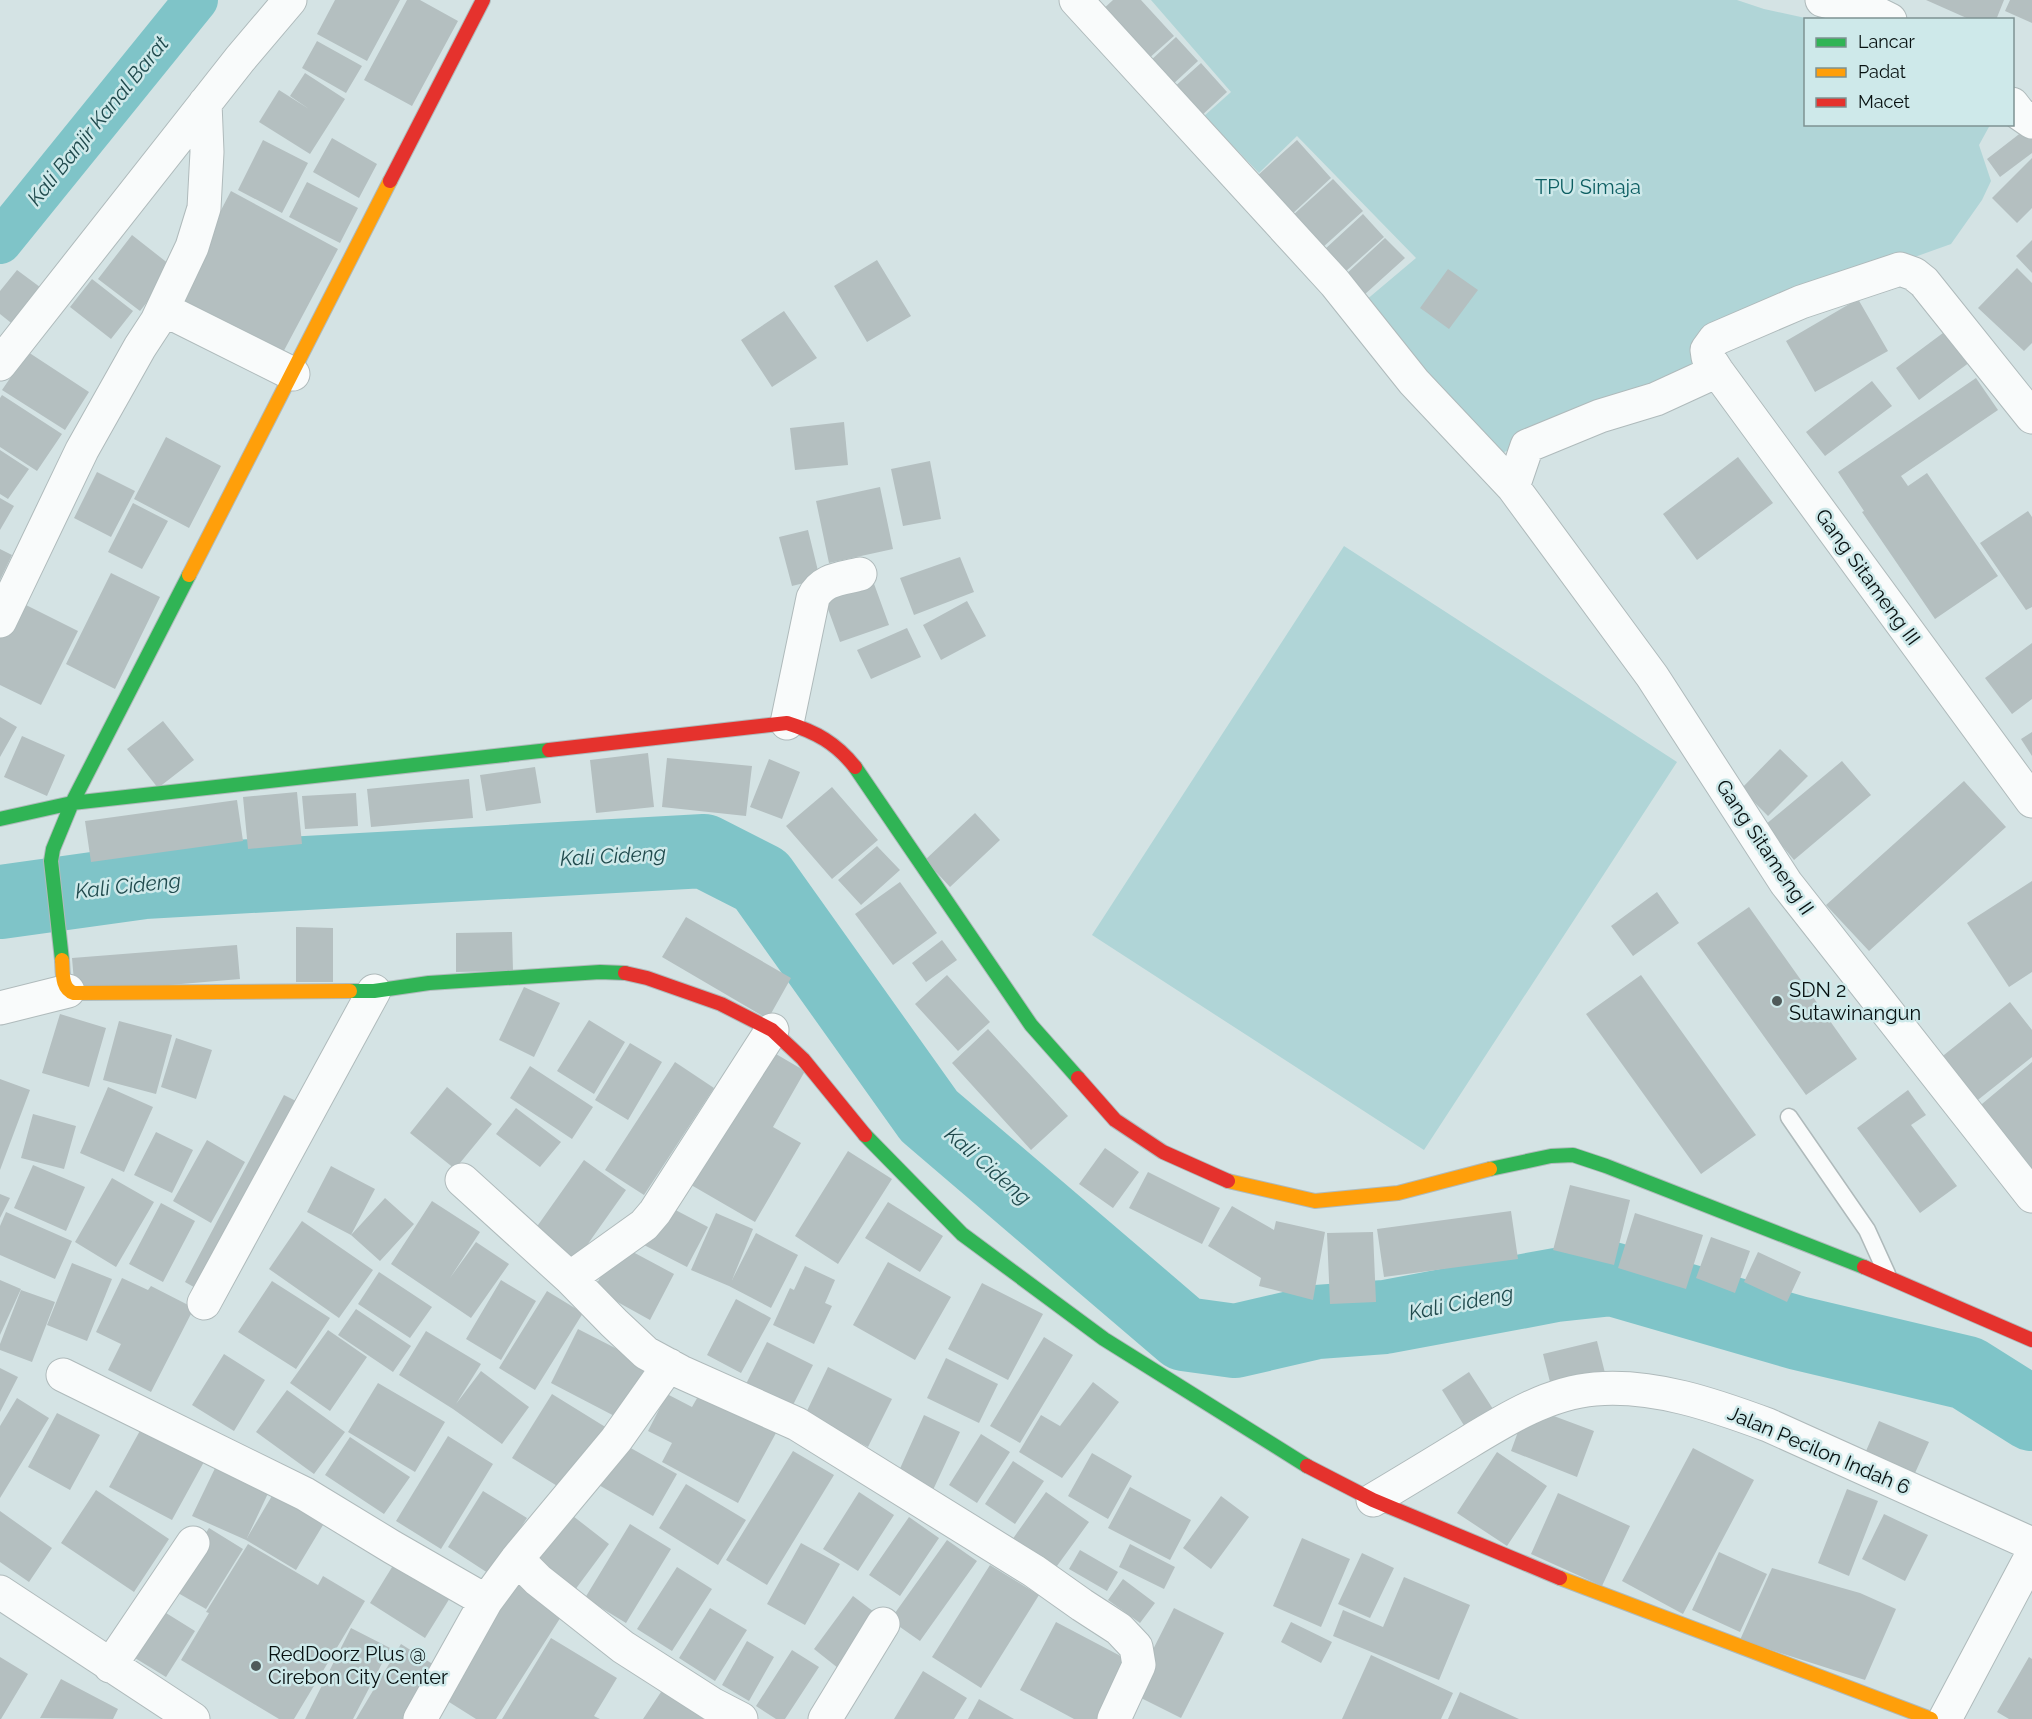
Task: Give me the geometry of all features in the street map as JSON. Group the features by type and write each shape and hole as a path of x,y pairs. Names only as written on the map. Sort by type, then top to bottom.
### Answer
{"street":[{"path":"0,364 290,0"},
{"path":"68,991 65,987 51,861 53,849 72,803 483,0"},
{"name":"Gang Sitameng II","path":"1076,0 1335,283 1414,382 1514,487 1652,676 1786,883 2032,1196"},
{"path":"1822,0 1886,18"},
{"path":"0,621 82,450 163,309 192,247 204,208 207,152 205,104"},
{"path":"2014,106 2019,113 2032,122"},
{"path":"1514,487 1527,446 1600,416 1656,399 1712,361 1709,344 1715,339 1801,302 1900,269 1914,274 1924,282 2032,417"},
{"path":"163,309 293,374"},
{"name":"Gang Sitameng III","path":"1712,361 2032,801"},
{"path":"787,723 813,598 818,589 830,582 860,574"},
{"path":"0,819 72,803 787,723 810,730 842,751 1031,1025 1115,1120 1163,1152 1225,1180 1315,1201 1398,1192 1512,1163 1551,1156 1573,1155 1617,1170 1889,1278 2032,1340"},
{"path":"0,1008 68,991 74,993 374,991 429,983 600,972 624,973 647,978 721,1004 772,1030 803,1059 866,1136 962,1234 1104,1339 1319,1473 1373,1500 1551,1575 1931,1719"},
{"path":"204,1303 374,991"},
{"path":"570,1278 644,1225 655,1212 772,1030"},
{"path":"462,1180 570,1278 646,1353 700,1381 797,1425 1034,1571 1119,1629 1136,1647 1139,1665 1114,1719"},
{"path":"420,1719 486,1600 616,1440 669,1365"},
{"path":"63,1375 305,1494 392,1548 486,1600"},
{"name":"Jalan Pecilon Indah 6","path":"1373,1500 1498,1424 1543,1402 1568,1394 1615,1388 1671,1395 1730,1411 1768,1425 2032,1544"},
{"path":"110,1666 193,1543"},
{"path":"1945,1719 2032,1555"},
{"path":"517,1559 538,1580 623,1647 712,1704 741,1719"},
{"path":"0,1592 193,1719"},
{"path":"825,1719 883,1624"}],"lane":[{"path":"1790,1117 1867,1230 1889,1278"}],"green space":[{"name":"TPU Simaja","path":"1151,0 1737,0 1764,9 1805,18 1804,126 1989,126 1979,145 1991,181 1982,200 1951,244 1705,332 1698,368 1537,433 1496,457 1365,301 1416,258 1297,136 1259,173 1204,116 1231,92"},
{"path":"1344,546 1677,762 1424,1150 1092,935"}],"building":[{"path":"335,0 400,0 367,61 317,34"},
{"path":"407,0 420,0 458,21 412,106 364,80"},
{"path":"1113,0 1141,0 1174,36 1147,60 1101,11"},
{"path":"1926,0 2004,0 1997,18 1966,18"},
{"path":"2010,0 2032,0 2032,23 2005,11"},
{"path":"1176,37 1198,61 1171,86 1149,62"},
{"path":"317,41 362,66 346,93 302,68"},
{"path":"1201,63 1227,92 1199,118 1172,89"},
{"path":"305,73 345,99 310,154 259,122 279,90 309,109 290,96"},
{"path":"2027,128 2032,135 2032,153 2000,177 1987,159"},
{"path":"332,138 377,164 359,198 313,172"},
{"path":"263,140 308,163 282,213 238,190"},
{"path":"1297,140 1331,178 1291,215 1256,177"},
{"path":"2032,158 2032,208 2017,223 1992,198"},
{"path":"1333,179 1363,211 1322,248 1292,216"},
{"path":"307,182 358,208 340,243 289,217"},
{"path":"231,191 338,249 280,358 173,302"},
{"path":"1363,214 1384,237 1345,272 1324,250"},
{"path":"132,235 174,268 140,311 98,279"},
{"path":"1385,238 1405,258 1364,295 1345,275"},
{"path":"2032,240 2032,273 2016,256"},
{"path":"877,260 911,316 867,342 834,286"},
{"path":"2017,268 2032,283 2032,343 2024,351 1978,308"},
{"path":"1448,269 1478,290 1449,329 1420,308"},
{"path":"17,270 48,293 20,330 0,314 0,291"},
{"path":"92,279 133,311 111,339 70,307"},
{"path":"1858,299 1888,351 1815,392 1786,341"},
{"path":"784,311 817,358 772,387 741,340"},
{"path":"1947,330 1970,362 1919,400 1896,368"},
{"path":"28,352 89,392 65,430 2,390"},
{"path":"1976,378 1998,410 1901,476 1908,486 1927,473 1998,576 1935,619 1862,512 1864,511 1838,472"},
{"path":"1872,381 1892,406 1825,456 1806,432"},
{"path":"2,395 62,434 37,471 0,447 0,398"},
{"path":"844,422 848,465 795,470 790,428"},
{"path":"166,437 221,466 189,528 134,499"},
{"path":"0,450 29,469 8,499 0,494"},
{"path":"1738,457 1773,503 1697,560 1663,514"},
{"path":"930,461 941,519 903,526 891,469"},
{"path":"97,472 135,491 111,537 74,518"},
{"path":"880,487 893,549 829,563 816,501"},
{"path":"0,498 14,506 0,530"},
{"path":"133,503 168,521 142,569 108,552"},
{"path":"2028,511 2032,517 2032,607 2026,610 1980,543"},
{"path":"808,530 820,579 792,586 779,537"},
{"path":"0,549 12,555 0,580"},
{"path":"960,557 974,592 914,615 900,578"},
{"path":"111,573 160,597 115,689 66,664"},
{"path":"873,581 889,625 840,642 824,598"},
{"path":"18,601 78,631 41,705 0,685 0,638"},
{"path":"967,601 986,636 941,660 923,625"},
{"path":"907,628 921,657 871,679 857,650"},
{"path":"2032,643 2032,699 2012,714 1985,678"},
{"path":"0,717 17,727 0,757"},
{"path":"163,721 194,760 158,788 127,749"},
{"path":"2032,732 2032,756 2021,739"},
{"path":"22,736 65,755 47,796 4,777"},
{"path":"1780,749 1808,776 1768,816 1741,789"},
{"path":"648,753 654,807 596,813 590,760"},
{"path":"667,758 752,766 746,816 662,807"},
{"path":"769,759 800,772 782,819 750,807"},
{"path":"1842,761 1871,795 1794,860 1765,825"},
{"path":"535,767 541,803 486,811 480,775"},
{"path":"469,779 473,818 371,827 367,789"},
{"path":"1964,781 2006,827 1869,951 1826,905"},
{"path":"832,787 878,840 832,879 786,826"},
{"path":"297,792 302,844 248,849 243,797"},
{"path":"356,793 358,826 305,829 302,796"},
{"path":"237,800 243,841 91,862 85,821"},
{"path":"975,813 1000,840 950,887 925,860"},
{"path":"877,846 900,870 861,905 838,880"},
{"path":"2032,881 2032,972 2009,987 1967,923"},
{"path":"900,882 937,933 893,965 855,914"},
{"path":"1657,892 1679,923 1633,956 1611,926"},
{"name":"SDN 2 Sutawinangun","path":"1749,907 1857,1059 1806,1095 1697,943"},
{"path":"686,917 791,978 768,1019 662,957"},
{"path":"296,927 333,928 333,982 296,982"},
{"path":"512,932 513,971 456,972 456,933"},
{"path":"942,940 957,960 926,982 912,963"},
{"path":"237,945 240,979 75,993 72,958"},
{"path":"947,975 990,1022 958,1051 915,1004"},
{"path":"1641,975 1756,1135 1701,1174 1586,1014"},
{"path":"524,987 560,1003 534,1057 499,1040"},
{"path":"2010,1002 2032,1030 2032,1057 1974,1103 1939,1059"},
{"path":"60,1014 106,1028 89,1087 42,1073"},
{"path":"589,1020 625,1042 594,1094 557,1071"},
{"path":"119,1021 172,1035 156,1094 103,1080"},
{"path":"988,1029 1068,1116 1031,1150 952,1063"},
{"path":"176,1038 212,1050 196,1099 161,1087"},
{"path":"630,1043 662,1062 628,1120 595,1100"},
{"path":"764,1047 805,1071 773,1127 801,1143 755,1222 686,1182"},
{"path":"675,1062 714,1088 644,1195 605,1170"},
{"path":"2032,1062 2032,1176 1976,1109"},
{"path":"530,1066 593,1107 572,1139 510,1098"},
{"path":"0,1079 30,1090 0,1170"},
{"path":"108,1087 153,1107 124,1172 80,1153"},
{"path":"447,1087 492,1124 455,1169 410,1133"},
{"path":"1908,1090 1926,1115 1911,1125 1957,1186 1920,1213 1857,1128"},
{"path":"284,1095 306,1106 206,1294 185,1282"},
{"path":"516,1108 561,1142 540,1167 496,1134"},
{"path":"33,1114 76,1126 64,1169 21,1158"},
{"path":"156,1132 193,1150 172,1193 134,1175"},
{"path":"207,1140 245,1162 211,1223 173,1201"},
{"path":"1105,1148 1139,1172 1113,1208 1079,1184"},
{"path":"848,1151 892,1179 838,1264 795,1236"},
{"path":"584,1160 626,1190 573,1265 531,1235"},
{"path":"33,1165 85,1187 66,1231 14,1208"},
{"path":"331,1166 375,1189 351,1235 307,1212"},
{"path":"1148,1172 1220,1208 1202,1244 1129,1208"},
{"path":"112,1178 154,1202 116,1267 75,1242"},
{"path":"1570,1185 1630,1200 1614,1265 1553,1250"},
{"path":"0,1194 10,1198 0,1218"},
{"path":"385,1198 414,1224 380,1261 351,1235"},
{"path":"432,1201 480,1232 450,1278 476,1242 509,1264 471,1318 391,1264"},
{"path":"888,1202 943,1236 920,1272 865,1238"},
{"path":"161,1203 195,1221 163,1282 129,1264"},
{"path":"664,1204 708,1227 687,1267 644,1245"},
{"path":"1232,1206 1274,1230 1276,1221 1325,1232 1313,1300 1259,1286 1261,1278 1208,1246"},
{"path":"1511,1211 1518,1259 1384,1277 1377,1229"},
{"path":"6,1212 72,1241 55,1279 0,1255 0,1226"},
{"path":"716,1213 753,1229 732,1280 756,1233 798,1255 771,1308 729,1286 691,1270"},
{"path":"1635,1213 1703,1235 1686,1289 1618,1268"},
{"path":"302,1221 373,1270 339,1318 269,1269"},
{"path":"1373,1232 1376,1302 1330,1304 1327,1233"},
{"path":"1711,1237 1750,1251 1735,1293 1696,1278"},
{"path":"618,1244 674,1274 650,1320 594,1289"},
{"path":"1758,1252 1801,1272 1787,1302 1744,1282"},
{"path":"888,1262 951,1297 915,1360 853,1325"},
{"path":"72,1263 112,1279 87,1341 47,1325"},
{"path":"805,1266 835,1280 825,1303 832,1306 814,1344 773,1325 790,1288 794,1290"},
{"path":"379,1272 432,1307 410,1338 358,1304"},
{"path":"122,1278 148,1290 151,1286 194,1308 151,1392 108,1370 121,1344 96,1332"},
{"path":"0,1280 21,1289 0,1335"},
{"path":"501,1280 536,1301 501,1360 466,1339"},
{"path":"272,1281 330,1318 296,1369 238,1332"},
{"path":"982,1283 1043,1314 1008,1380 948,1349"},
{"path":"21,1290 55,1302 32,1362 0,1350 0,1344"},
{"path":"547,1291 583,1313 535,1390 499,1368"},
{"path":"736,1299 771,1318 741,1373 707,1355"},
{"path":"356,1309 411,1346 393,1372 338,1335"},
{"path":"578,1329 625,1353 657,1374 624,1421 551,1383"},
{"path":"328,1330 367,1357 330,1411 290,1383"},
{"path":"426,1331 481,1364 456,1404 481,1371 529,1407 502,1444 453,1409 399,1375"},
{"path":"1044,1337 1073,1355 1020,1443 990,1426"},
{"path":"1597,1341 1607,1381 1553,1394 1543,1354"},
{"path":"767,1342 813,1365 789,1413 743,1390"},
{"path":"224,1354 265,1380 234,1431 192,1405"},
{"path":"946,1358 998,1384 979,1423 927,1398"},
{"path":"828,1367 892,1399 868,1447 805,1415"},
{"path":"0,1368 18,1377 0,1412"},
{"path":"1469,1372 1493,1409 1465,1427 1442,1390"},
{"path":"1093,1382 1119,1402 1062,1478 1019,1452 1041,1415 1060,1426"},
{"path":"378,1383 445,1422 415,1472 348,1432"},
{"path":"287,1390 345,1432 314,1474 256,1432"},
{"path":"700,1393 776,1433 738,1503 662,1462 672,1443 648,1431 667,1394 692,1407"},
{"path":"552,1394 607,1428 567,1492 512,1458"},
{"path":"17,1398 49,1418 0,1498 0,1426"},
{"path":"1543,1412 1594,1431 1577,1477 1511,1451 1519,1429"},
{"path":"57,1413 100,1435 70,1490 28,1467"},
{"path":"924,1415 960,1432 933,1490 898,1473"},
{"path":"1879,1421 1929,1442 1915,1473 1866,1451"},
{"path":"142,1427 205,1460 172,1520 109,1487"},
{"path":"981,1434 1010,1452 977,1503 949,1485"},
{"path":"448,1436 493,1464 441,1549 396,1521"},
{"path":"350,1437 410,1477 384,1514 325,1475"},
{"path":"620,1442 677,1474 653,1516 597,1484"},
{"path":"1693,1448 1754,1480 1683,1614 1622,1581"},
{"path":"793,1451 834,1475 767,1585 726,1560"},
{"path":"1497,1452 1547,1486 1507,1546 1457,1513"},
{"path":"1092,1453 1132,1476 1108,1519 1068,1496"},
{"path":"1013,1461 1044,1481 1015,1524 985,1504"},
{"path":"218,1462 271,1487 247,1538 279,1484 329,1515 296,1570 246,1540 192,1516"},
{"path":"686,1484 746,1520 718,1565 659,1528"},
{"path":"1130,1487 1191,1520 1170,1560 1108,1528"},
{"path":"1847,1489 1878,1501 1849,1576 1818,1563"},
{"path":"96,1490 169,1539 134,1592 61,1543"},
{"path":"483,1491 527,1518 491,1575 448,1547"},
{"path":"859,1492 894,1515 858,1571 823,1549"},
{"path":"1046,1492 1089,1522 1049,1577 1007,1547"},
{"path":"1558,1493 1630,1526 1602,1586 1531,1554"},
{"path":"1221,1496 1249,1517 1211,1569 1183,1548"},
{"path":"564,1509 609,1544 569,1598 522,1562"},
{"path":"0,1511 52,1548 29,1582 0,1562"},
{"path":"1884,1514 1928,1535 1905,1581 1862,1559"},
{"path":"909,1517 939,1538 900,1596 869,1575"},
{"path":"630,1524 671,1549 626,1623 585,1598"},
{"path":"209,1528 243,1549 206,1609 171,1589"},
{"path":"1302,1538 1350,1559 1321,1627 1273,1606"},
{"path":"947,1540 977,1561 920,1641 890,1620"},
{"path":"801,1543 840,1564 805,1625 767,1604"},
{"path":"248,1544 318,1585 323,1576 365,1601 294,1719 279,1719 181,1660 209,1613 206,1612"},
{"path":"1130,1544 1175,1567 1164,1589 1119,1567"},
{"path":"1080,1550 1118,1572 1107,1591 1069,1569"},
{"path":"1719,1552 1767,1574 1740,1632 1692,1610"},
{"path":"1362,1553 1394,1568 1370,1618 1338,1604"},
{"path":"397,1559 453,1593 425,1638 370,1603"},
{"path":"990,1565 1039,1595 981,1688 932,1657"},
{"path":"677,1567 712,1589 672,1651 637,1629"},
{"path":"1772,1568 1860,1593 1896,1609 1865,1680 1740,1640"},
{"path":"1404,1577 1470,1605 1439,1680 1333,1636 1343,1610 1383,1627"},
{"path":"511,1579 564,1612 496,1719 476,1719 438,1695"},
{"path":"1123,1579 1155,1603 1140,1623 1108,1600"},
{"path":"853,1596 878,1615 838,1668 814,1649"},
{"path":"158,1608 195,1631 166,1677 130,1655"},
{"path":"710,1608 747,1630 715,1681 679,1658"},
{"path":"1174,1608 1224,1633 1181,1718 1131,1693"},
{"path":"1056,1622 1132,1662 1102,1719 1074,1719 1020,1690"},
{"path":"1291,1622 1332,1642 1321,1663 1281,1642"},
{"path":"351,1628 390,1648 353,1719 305,1719"},
{"path":"551,1638 617,1678 594,1716 600,1719 502,1719"},
{"path":"747,1641 774,1657 749,1701 722,1685"},
{"path":"401,1644 442,1670 412,1719 356,1719"},
{"path":"792,1650 819,1667 785,1719 776,1719 756,1706"},
{"path":"1371,1655 1453,1693 1441,1719 1342,1719"},
{"path":"0,1657 28,1674 1,1719 0,1719"},
{"path":"2029,1657 2032,1659 2032,1719 2009,1719 1997,1712"},
{"path":"923,1671 967,1698 954,1719 894,1719"},
{"path":"61,1679 118,1709 113,1719 40,1718"},
{"path":"663,1689 707,1719 643,1719"},
{"path":"1460,1692 1519,1719 1448,1719"},
{"path":"979,1699 1014,1719 968,1719"}],"waterway":[{"name":"Kali Banjir Kanal Barat","path":"0,242 196,0"},
{"name":"Kali Cideng","path":"0,902 144,882 704,851 761,880 929,1116 1184,1334 1235,1341 1317,1322 1385,1317 1556,1285 1612,1279 1798,1333 1967,1373 2032,1414"}],"traffic: fast":[{"path":"62,960 51,861 53,849 72,803 189,575"},
{"path":"0,819 72,803 549,750"},
{"path":"855,767 1031,1025 1078,1078"},
{"path":"350,991 374,991 429,983 600,972 625,973"},
{"path":"865,1135 962,1234 1104,1339 1307,1466"},
{"path":"1490,1169 1551,1156 1573,1155 1864,1267"}],"traffic: slow":[{"path":"189,575 390,181"},
{"path":"62,960 65,984 74,993 350,991"},
{"path":"1228,1181 1315,1201 1398,1193 1490,1169"},
{"path":"1560,1578 1931,1719"}],"traffic: jam":[{"path":"390,181 483,0"},
{"path":"549,750 787,723 825,739 855,767"},
{"path":"625,973 647,978 721,1004 772,1030 803,1059 865,1135"},
{"path":"1078,1078 1115,1120 1163,1152 1228,1181"},
{"path":"1864,1267 2032,1340"},
{"path":"1307,1466 1373,1500 1560,1578"}],"place":[{"name":"SDN 2 Sutawinangun","path":"1777,1001"},
{"name":"RedDoorz Plus @ Cirebon City Center","path":"256,1666"}]}
